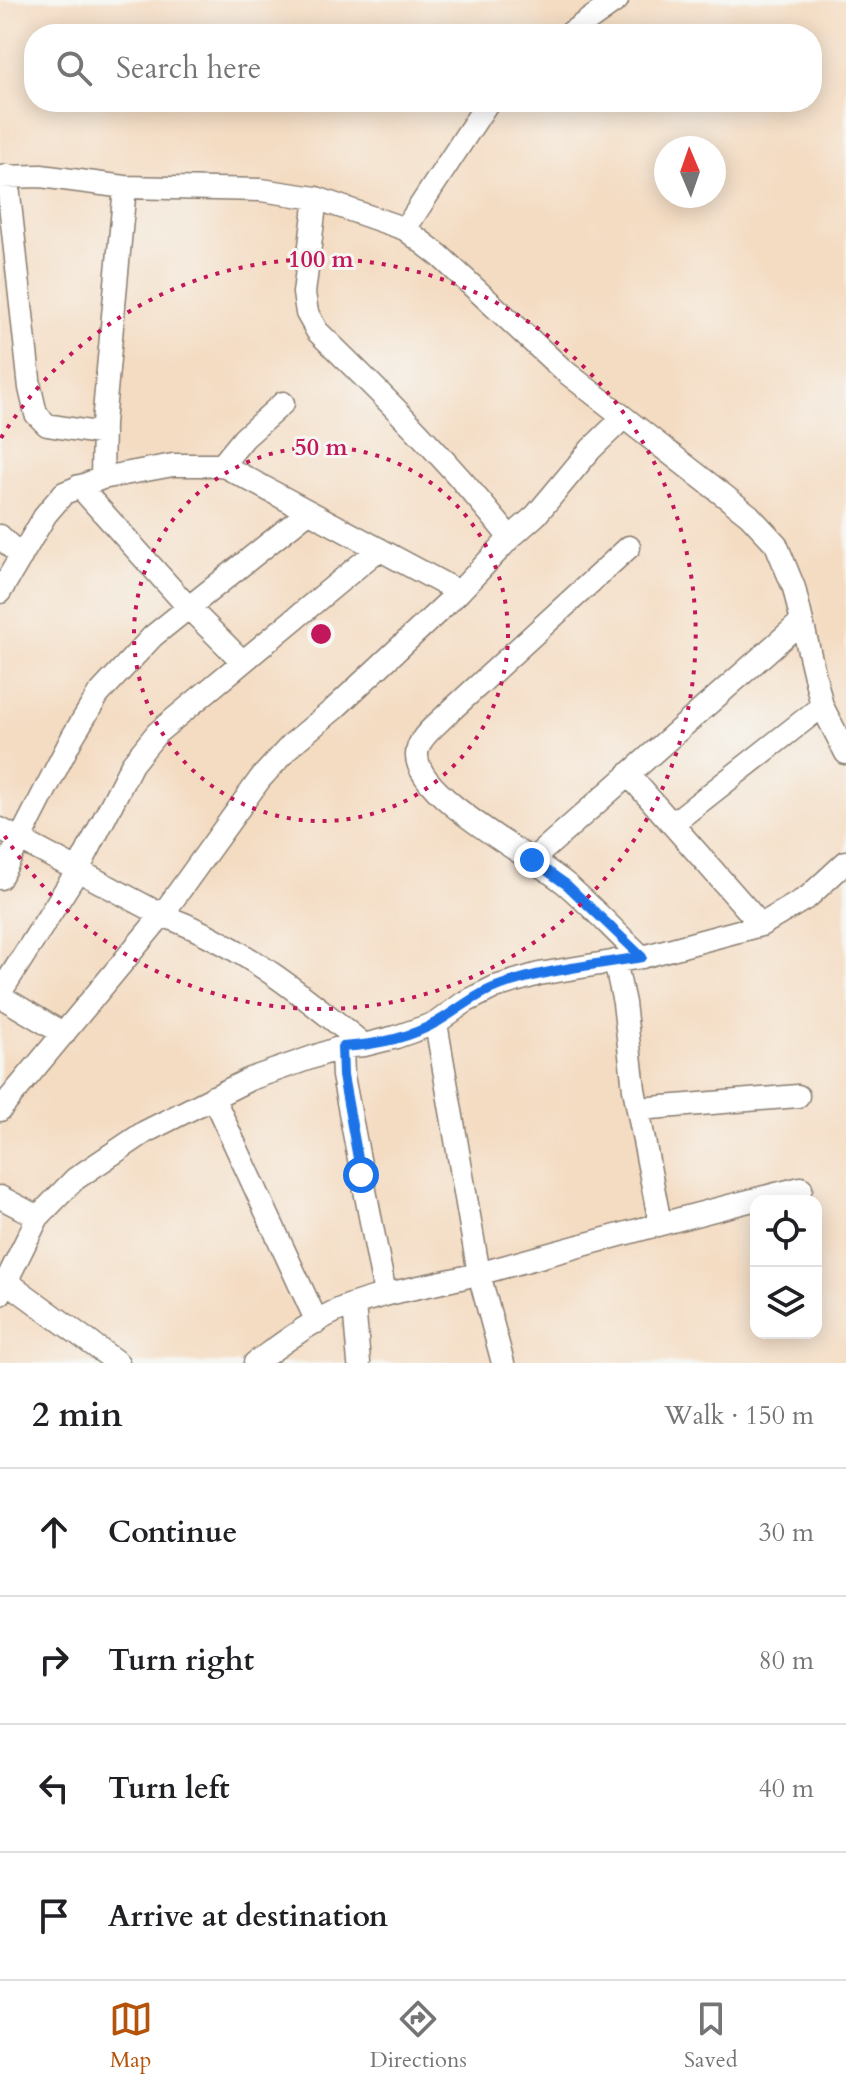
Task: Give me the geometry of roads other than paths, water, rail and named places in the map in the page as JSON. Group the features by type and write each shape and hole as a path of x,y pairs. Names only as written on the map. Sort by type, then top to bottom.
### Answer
{"street":[{"path":"583,24 617,0"},
{"path":"405,229 481,112"},
{"path":"103,434 47,425 36,414 30,388 4,177 41,176 125,187 261,190 316,198 405,229 440,256 562,369 749,515 776,544 794,588 822,706 846,753"},
{"path":"102,478 103,434 125,187"},
{"path":"316,198 304,293 307,313 317,331 411,422 467,483 510,538"},
{"path":"222,465 244,438 283,403"},
{"path":"0,1110 162,915 260,779 292,744 459,592 536,515 591,449 623,418"},
{"path":"0,592 54,503 64,493 102,478 173,465 222,465 459,592"},
{"path":"79,486 189,608 242,661"},
{"path":"0,878 73,736 98,695 153,636 307,513"},
{"path":"0,536 21,557"},
{"path":"629,547 445,716 418,744 416,756 419,768 429,782 462,815 567,885 642,957"},
{"path":"64,1034 0,994 78,870 132,764 157,733 379,549"},
{"path":"532,860 802,621"},
{"path":"672,824 822,706"},
{"path":"628,774 761,925"},
{"path":"0,829 162,915 242,952 281,978 353,1046"},
{"path":"118,1363 3,1288 38,1217 75,1179 145,1132 250,1079 436,1023 465,1002 495,987 539,974 642,957 761,925 808,897 846,862"},
{"path":"615,961 660,1223"},
{"path":"436,1023 479,1274 503,1363"},
{"path":"353,1046 343,1076 385,1294"},
{"path":"639,1109 798,1096"},
{"path":"213,1097 317,1322"},
{"path":"255,1363 317,1322 354,1304 385,1294 479,1274 660,1223 801,1188"},
{"path":"0,1197 38,1217"},
{"path":"354,1304 359,1363"}]}
